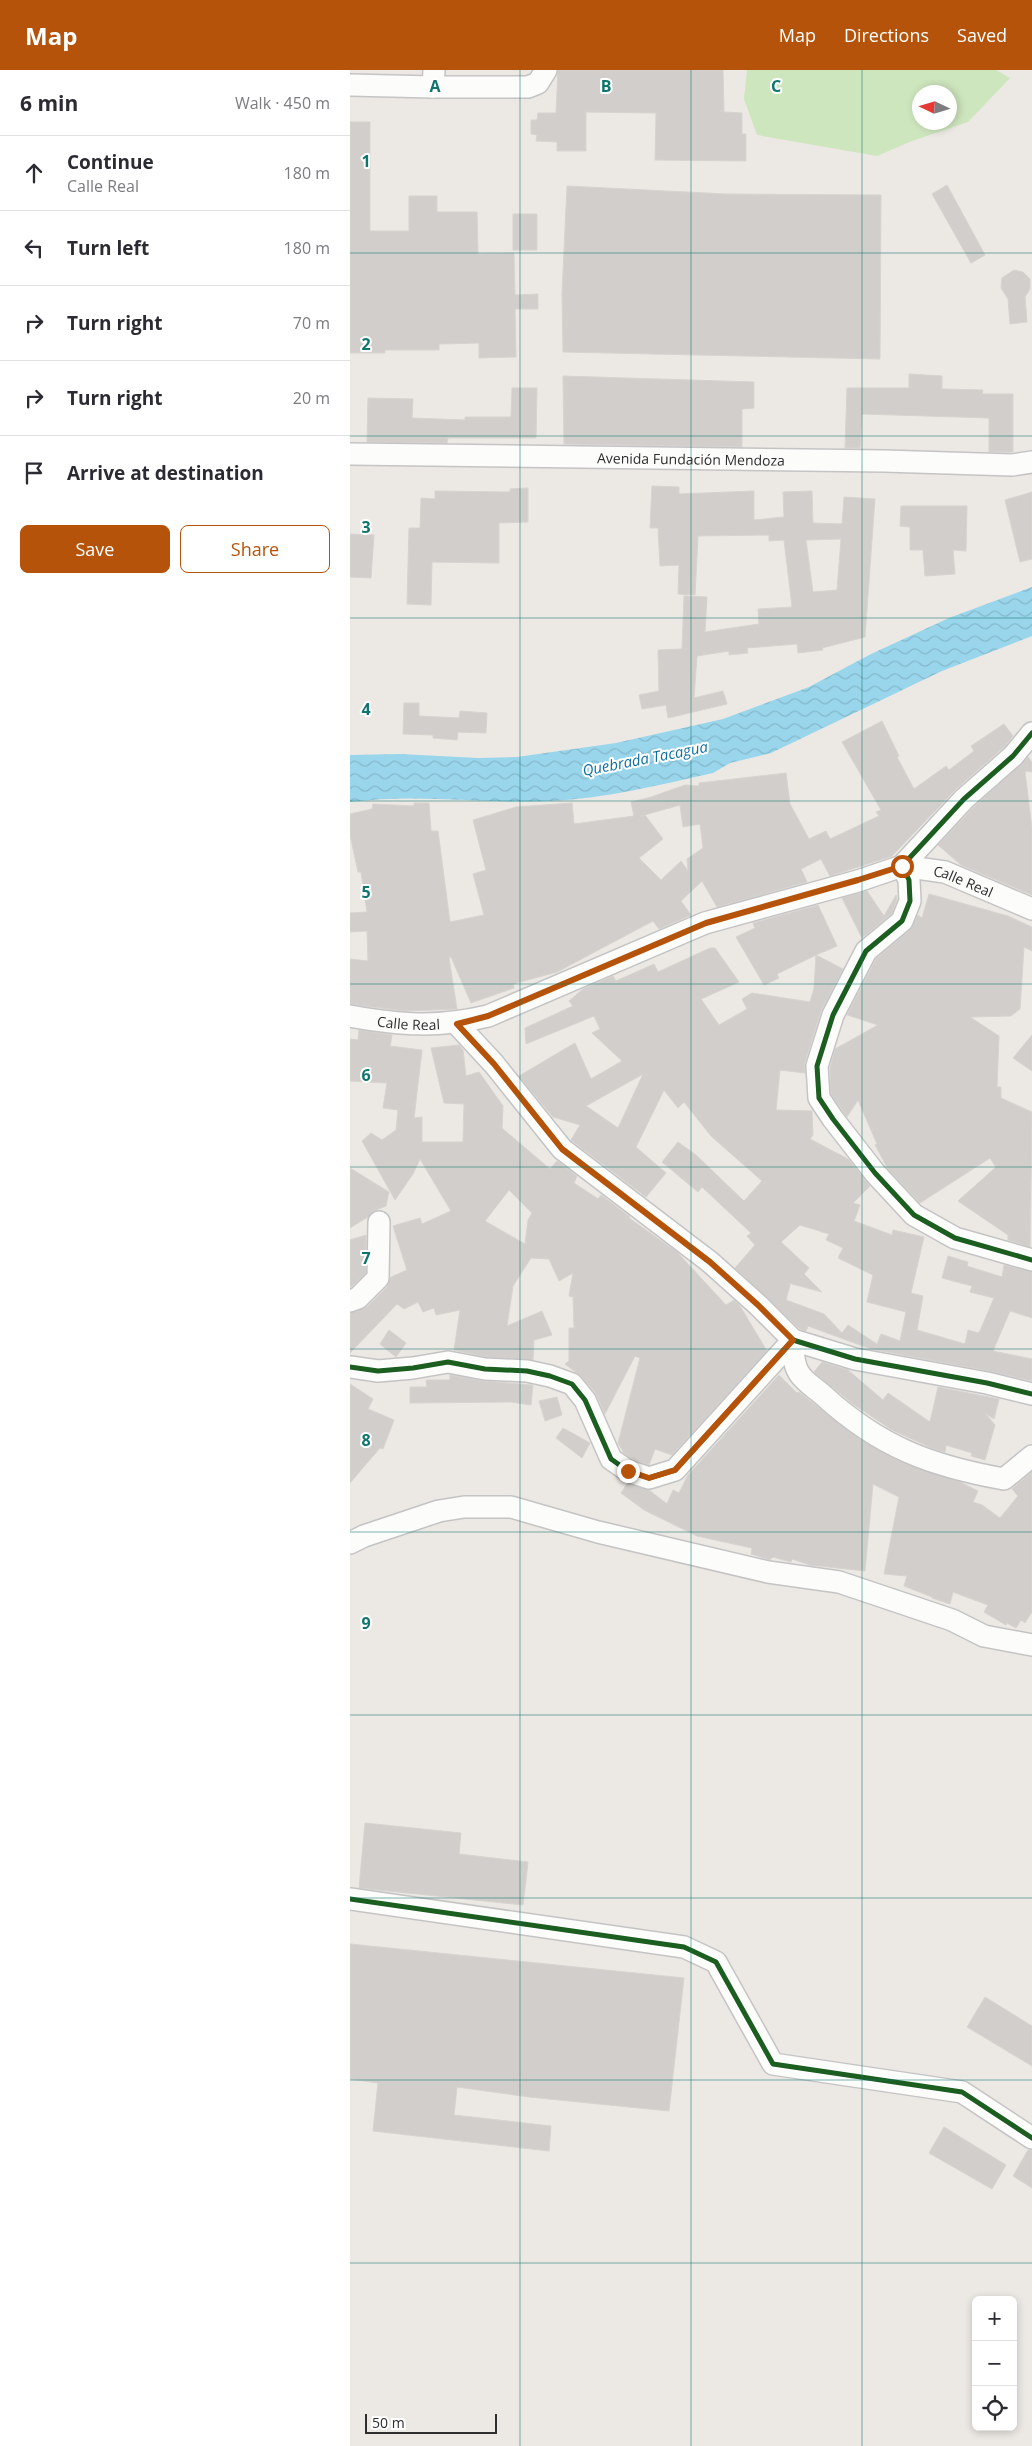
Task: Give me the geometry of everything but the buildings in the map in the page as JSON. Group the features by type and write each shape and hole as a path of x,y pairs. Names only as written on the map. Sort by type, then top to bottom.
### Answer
{"street":[{"path":"350,85 433,79 528,87 538,83 546,70"},
{"name":"Avenida Fundación Mendoza","path":"350,454 903,462 1012,466 1032,462"},
{"path":"1032,733 1013,756 964,799 902,866 909,880 910,901 902,920 866,950 833,1015 817,1066 819,1098 875,1173 914,1215 955,1238 1032,1260"},
{"name":"Calle Real","path":"350,1016 397,1025 457,1024 488,1016 706,923 902,866 945,872 1032,909"},
{"path":"457,1024 494,1064 562,1149 710,1262 758,1305 793,1340 855,1359 988,1382 1032,1394"},
{"path":"350,1301 358,1298 378,1278 379,1222"},
{"path":"350,1367 378,1371 448,1362 485,1369 527,1371 550,1376 572,1384 585,1400 611,1459 628,1471 649,1478 675,1470 793,1340"},
{"path":"793,1340 794,1357 799,1374 842,1413 869,1432 911,1455 968,1473 1004,1479 1032,1456"},
{"path":"350,1544 364,1536 439,1511 464,1507 511,1508 598,1532 758,1570 839,1582 952,1620 984,1636 1032,1645"},
{"path":"350,1899 684,1947 716,1962 773,2064 962,2092 1032,2138"}],"green space":[{"path":"747,70 996,70 1010,78 968,122 957,126 957,85 912,85 912,130 944,130 877,156 757,135 744,99"}],"water":[{"name":"Quebrada Tacagua","path":"1032,587 1032,636 942,671 771,753 730,763 713,773 631,791 569,800 523,802 400,798 350,802 350,755 400,754 478,758 517,757 616,743 723,719 809,687 871,654 949,618"}],"cycle path":[{"path":"1032,733 1013,756 964,799 902,866 909,880 910,901 902,921 866,951 833,1015 817,1066 819,1098 875,1173 914,1215 955,1238 1032,1260"},
{"path":"350,1367 378,1371 448,1362 485,1369 527,1371 550,1376 572,1384 585,1400 611,1459 628,1471 649,1478 675,1470 793,1340 855,1359 987,1383 1032,1394"},
{"path":"350,1899 684,1947 716,1962 773,2064 962,2092 1032,2138"}],"route":[{"path":"628,1471 649,1478 675,1470 793,1340 758,1305 710,1262 562,1149 494,1064 457,1024 488,1016 706,923 902,866"}]}
